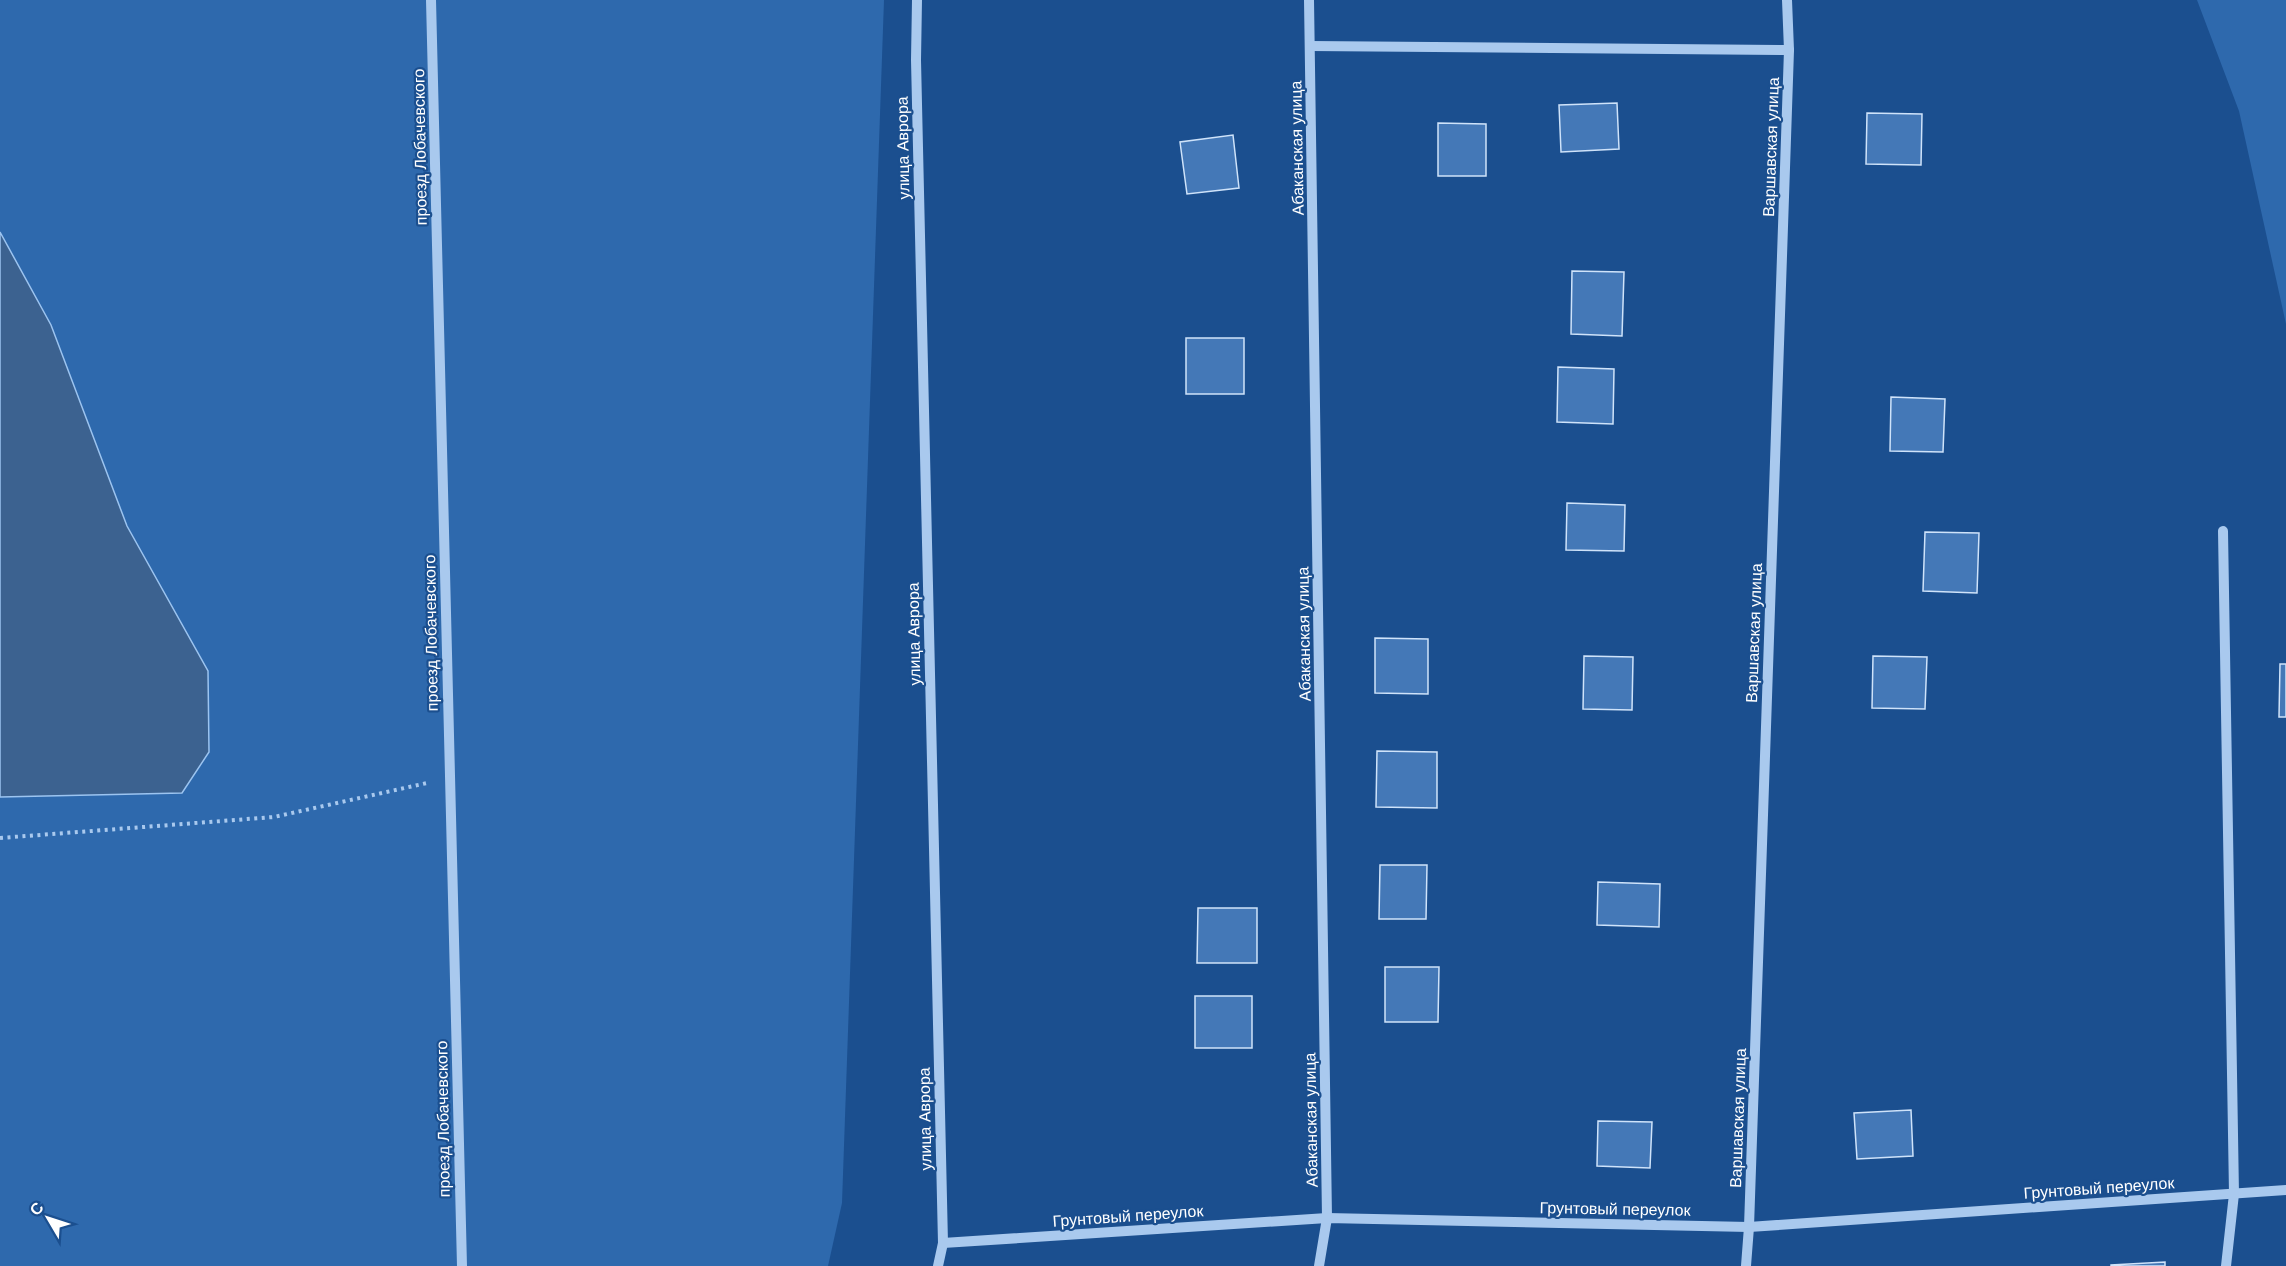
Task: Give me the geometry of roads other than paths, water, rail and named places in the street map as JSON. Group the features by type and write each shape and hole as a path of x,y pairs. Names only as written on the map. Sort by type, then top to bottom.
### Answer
{"street":[{"name":"проезд Лобачевского","path":"431,0 462,1266"},
{"name":"улица Аврора","path":"917,0 943,1243 938,1266"},
{"name":"Абаканская улица","path":"1309,0 1327,1218 1319,1266"},
{"name":"Варшавская улица","path":"1746,1266 1789,50 1787,0"},
{"path":"1310,46 1789,50"},
{"path":"2223,531 2234,1194 2226,1266"},
{"name":"Грунтовый переулок","path":"943,1243 1327,1218 1749,1227 2286,1190"}]}
